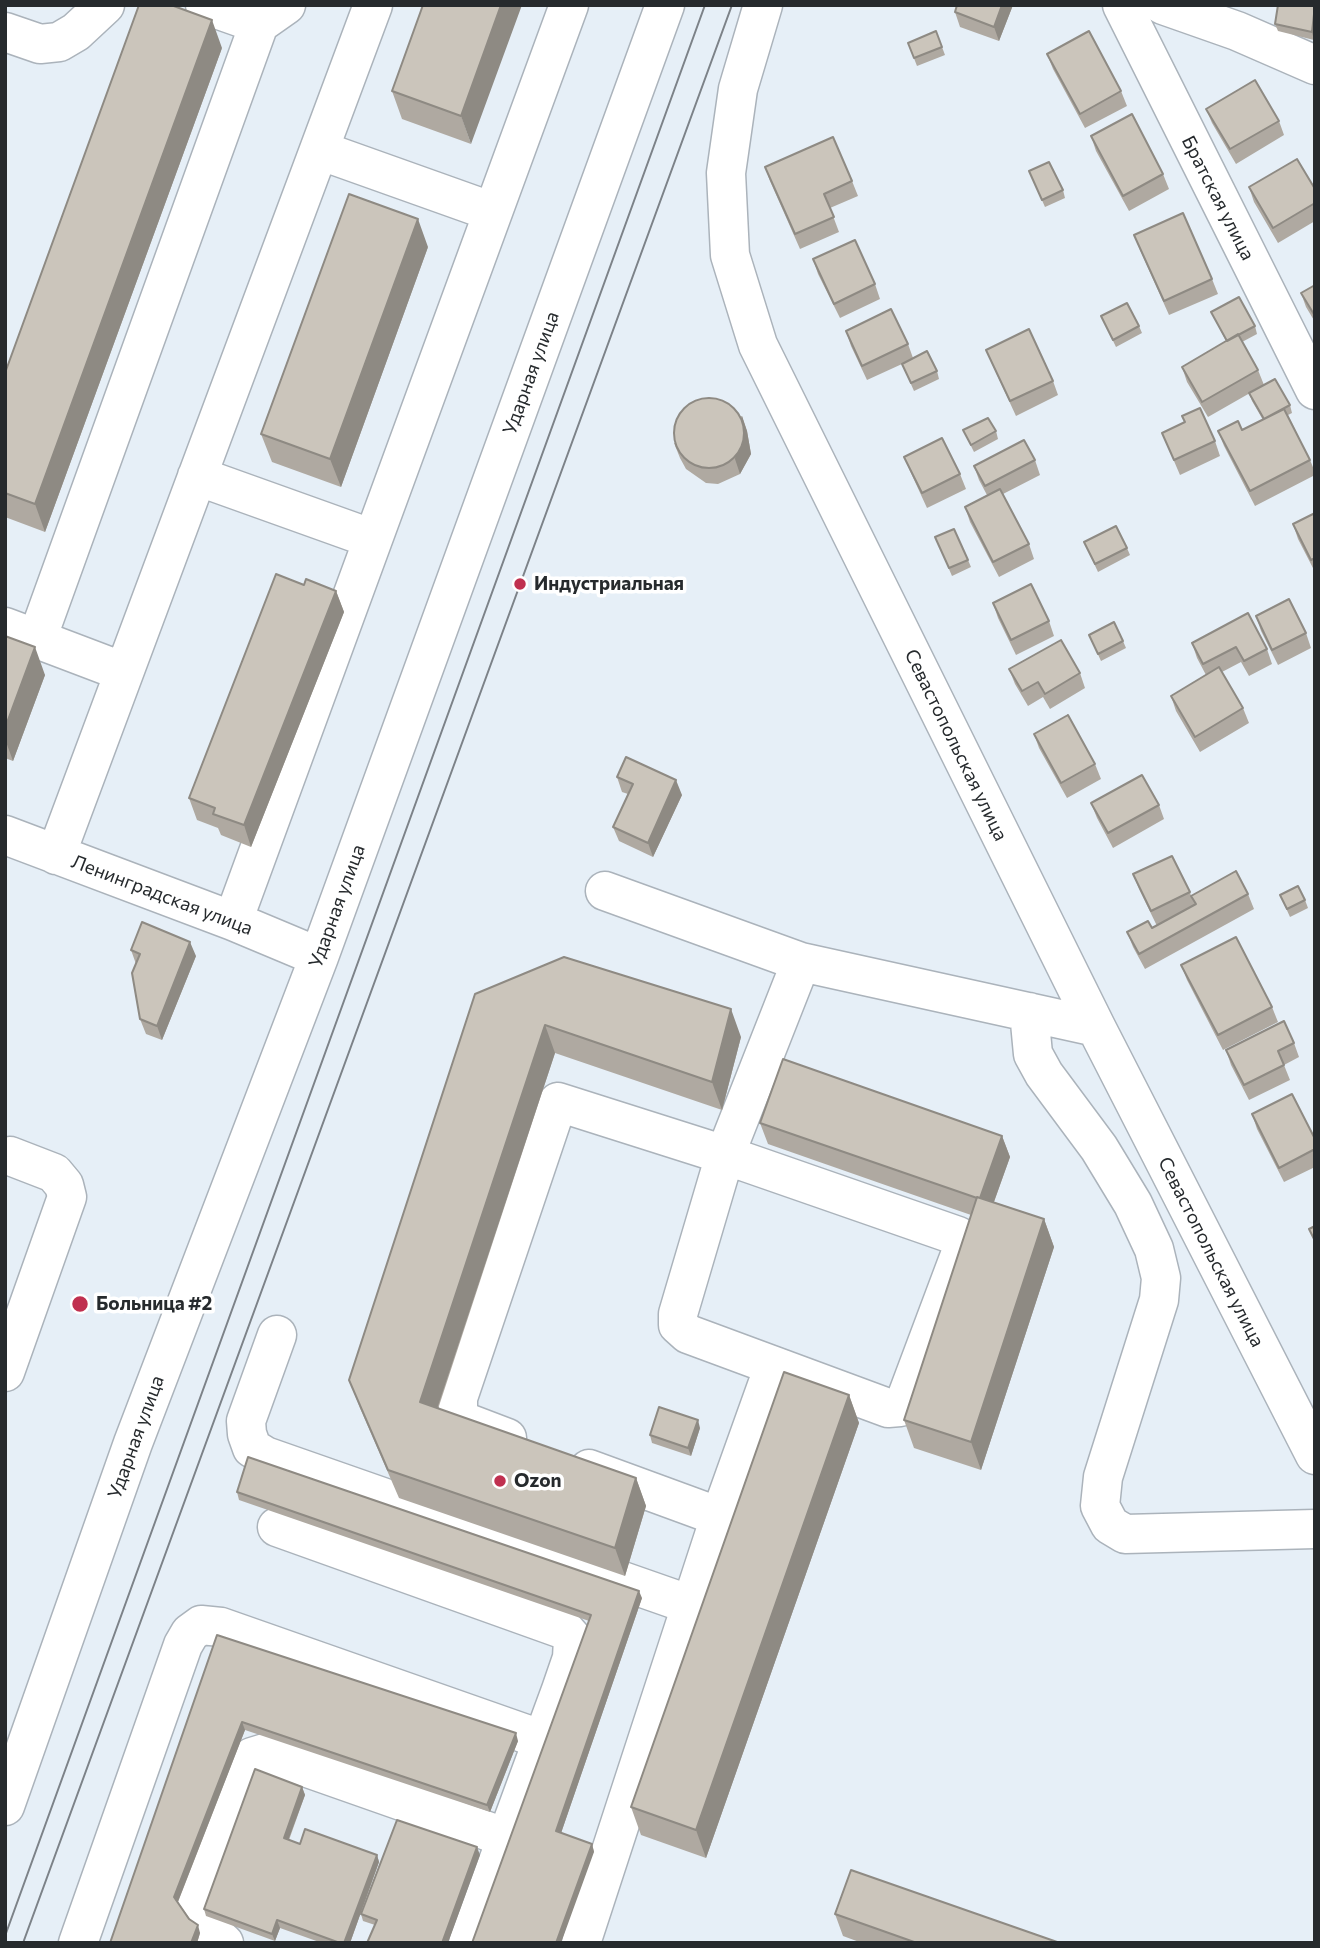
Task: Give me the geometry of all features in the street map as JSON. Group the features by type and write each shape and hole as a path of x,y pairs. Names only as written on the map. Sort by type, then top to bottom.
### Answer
{"street":[{"path":"5,32 40,44 59,42 76,32 105,5"},
{"path":"124,672 21,633 273,15 205,5"},
{"path":"56,855 373,5"},
{"path":"233,921 569,5"},
{"name":"Ударная улица","path":"5,1806 133,1443 319,957 665,5"},
{"name":"Севастопольская улица","path":"763,5 738,89 726,173 730,255 758,345 1096,1027 1315,1455"},
{"name":"Братская улица","path":"1122,5 1315,390"},
{"path":"1163,5 1237,31 1315,65"},
{"path":"319,150 493,212"},
{"path":"197,476 373,539"},
{"name":"Ленинградская улица","path":"5,835 233,921 319,957"},
{"path":"605,891 801,962 1096,1027"},
{"path":"720,1517 465,1422 458,1412 457,1398 558,1102 725,1155 958,1237 963,1247 906,1399 900,1407 888,1408 774,1366 688,1334 678,1325 678,1314 725,1155 801,962"},
{"path":"1029,1012 1033,1054 1044,1074 1099,1148 1133,1204 1154,1249 1161,1278 1159,1300 1103,1478 1100,1506 1110,1525 1125,1534 1315,1530"},
{"path":"5,1372 67,1197 64,1185 54,1173 10,1156"},
{"path":"277,1335 246,1421 253,1448 344,1484 691,1605"},
{"path":"581,1943 720,1517 774,1366"},
{"path":"277,1528 565,1630 573,1639 572,1658 468,1943"},
{"path":"78,1943 183,1645 190,1633 201,1625 221,1627 543,1740"},
{"path":"224,1943 202,1923 194,1898 237,1781 252,1757 265,1753 506,1838"}],"building":[{"path":"139,5 171,5 212,20 35,504 5,493 5,373"},
{"path":"423,5 501,5 461,116 392,91"},
{"path":"957,5 1002,5 994,27 955,12"},
{"path":"1278,5 1315,5 1312,32 1275,24"},
{"path":"936,31 942,47 914,58 908,43"},
{"path":"1089,31 1121,91 1080,114 1047,54"},
{"path":"1255,80 1279,121 1230,149 1206,109"},
{"path":"1132,114 1163,174 1123,196 1091,136"},
{"path":"833,137 852,181 824,194 834,217 795,234 765,167"},
{"path":"1297,159 1315,189 1315,203 1273,228 1249,187"},
{"path":"1049,162 1063,190 1042,200 1029,171"},
{"path":"349,194 418,219 330,459 261,434"},
{"path":"1183,213 1212,279 1164,301 1134,235"},
{"path":"855,240 875,284 834,304 813,259"},
{"path":"1315,285 1315,316 1301,293"},
{"path":"1239,297 1255,326 1227,341 1211,312"},
{"path":"1127,303 1139,326 1113,340 1101,316"},
{"path":"891,309 908,344 862,366 846,331"},
{"path":"1029,329 1053,381 1010,401 986,350"},
{"path":"1238,334 1258,370 1202,402 1182,367"},
{"path":"927,351 937,371 911,383 902,364"},
{"path":"1275,379 1290,405 1264,419 1249,393"},
{"path":"716,398 729,404 738,413 742,419 742,447 734,458 723,466 702,468 684,458 676,447 674,426 684,408 695,400"},
{"path":"1200,408 1215,441 1174,460 1162,433 1185,422 1182,416"},
{"path":"1284,409 1310,460 1250,491 1218,431 1238,421 1242,430"},
{"path":"988,418 996,431 971,445 963,430"},
{"path":"942,438 960,474 922,493 904,457"},
{"path":"1024,440 1035,460 985,486 974,466"},
{"path":"1000,489 1029,544 993,562 965,507"},
{"path":"1315,513 1315,558 1311,560 1293,524"},
{"path":"1116,526 1127,548 1095,564 1084,542"},
{"path":"954,529 968,560 949,568 935,537"},
{"path":"276,574 304,585 306,579 336,591 244,825 213,814 215,808 189,798"},
{"path":"1031,584 1049,621 1011,640 993,603"},
{"path":"1289,599 1306,633 1272,650 1256,616"},
{"path":"1248,613 1267,649 1244,661 1236,647 1203,664 1192,643"},
{"path":"1114,622 1123,641 1098,654 1089,635"},
{"path":"5,636 35,647 5,728"},
{"path":"1061,640 1080,673 1045,694 1038,682 1022,691 1009,669"},
{"path":"1219,667 1243,708 1195,737 1171,696"},
{"path":"1068,715 1095,764 1061,783 1034,734"},
{"path":"626,757 676,780 648,843 613,827 633,784 617,777"},
{"path":"1142,775 1159,805 1108,833 1091,803"},
{"path":"1172,856 1190,892 1151,911 1133,874"},
{"path":"1236,871 1248,894 1139,954 1127,932 1148,921 1152,928 1196,904 1191,896"},
{"path":"1298,886 1305,900 1287,909 1280,895"},
{"path":"142,922 190,942 157,1026 140,1019 132,973 140,954 131,950"},
{"path":"1236,937 1272,1007 1218,1035 1181,965"},
{"path":"564,957 731,1009 712,1082 545,1025 420,1402 636,1478 615,1548 388,1470 349,1380 475,994"},
{"path":"1284,1021 1294,1043 1278,1051 1284,1065 1244,1085 1226,1050"},
{"path":"783,1059 1002,1136 980,1198 760,1123"},
{"path":"1292,1094 1315,1139 1315,1149 1279,1168 1252,1114"},
{"path":"977,1197 1044,1219 971,1442 904,1420"},
{"path":"1315,1226 1315,1241 1309,1229"},
{"path":"784,1372 849,1395 696,1830 631,1807"},
{"path":"659,1407 698,1420 688,1448 650,1435"},
{"path":"248,1457 639,1591 556,1831 592,1844 556,1943 472,1943 591,1615 237,1492"},
{"path":"217,1635 516,1733 487,1805 242,1722 174,1897 189,1919 198,1925 191,1943 110,1943"},
{"path":"255,1769 302,1787 284,1838 300,1844 305,1829 377,1855 344,1943 277,1920 272,1934 204,1909"},
{"path":"397,1820 477,1847 442,1943 367,1943 377,1920 361,1914"},
{"path":"851,1870 1060,1943 917,1943 835,1914"}],"tram line":[{"path":"5,1936 705,5"},
{"path":"23,1943 732,5"}],"place":[{"name":"Индустриальная","path":"520,584"},
{"name":"Больница #2","path":"80,1304"},
{"name":"Ozon","path":"500,1481"}]}
